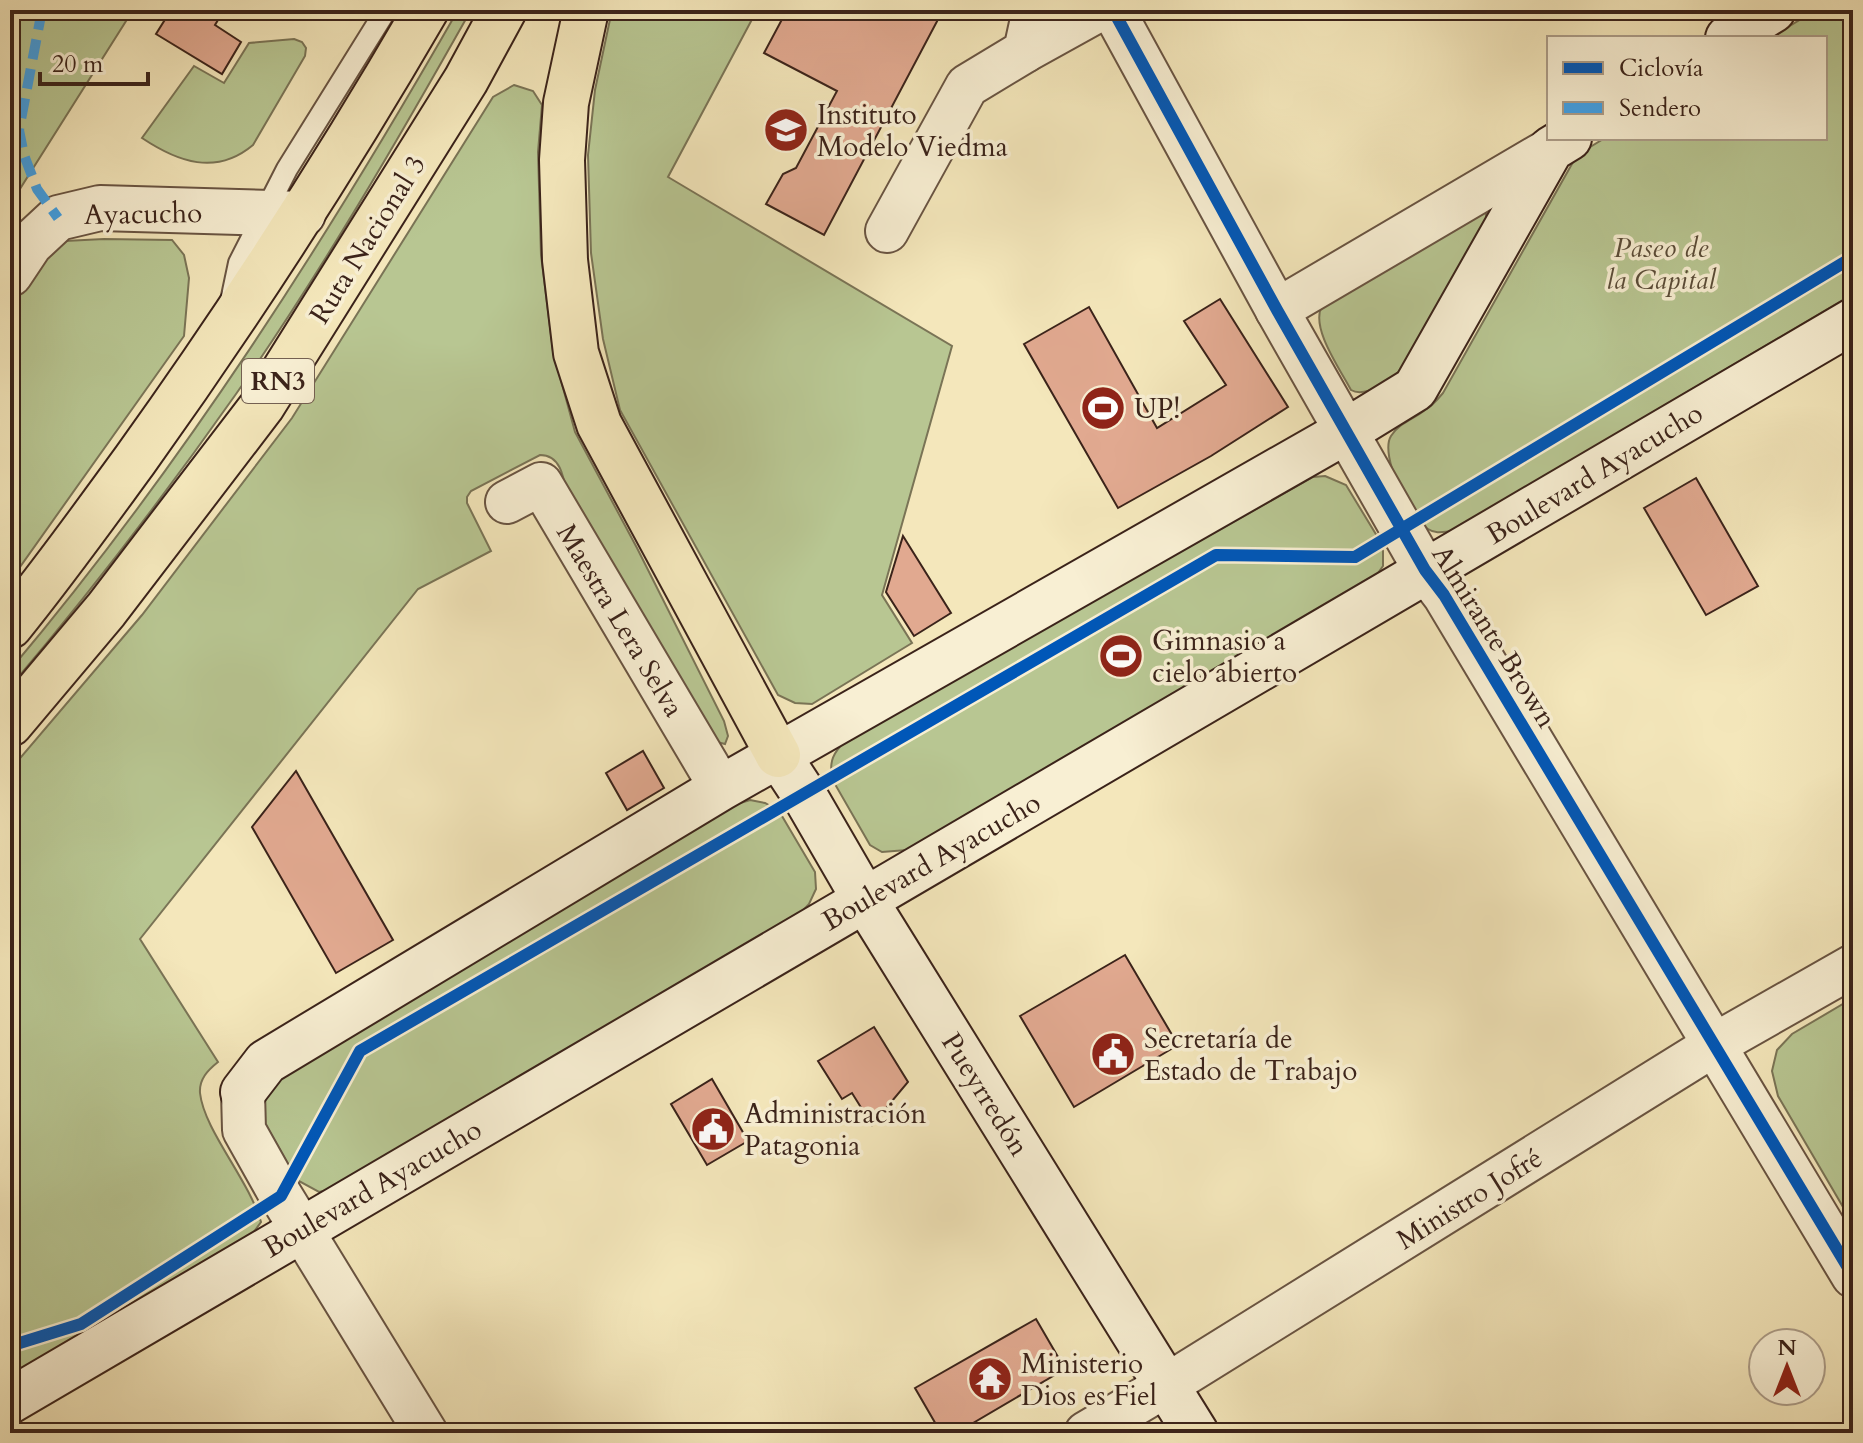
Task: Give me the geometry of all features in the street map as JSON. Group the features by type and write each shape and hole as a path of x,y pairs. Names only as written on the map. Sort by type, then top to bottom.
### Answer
{"highway":[{"name":"RN3","path":"10,626 53,573 226,331 284,213 426,10"},
{"name":"Ruta Nacional 3","path":"10,724 106,610 262,406 466,80 504,10"},
{"path":"586,10 566,103 562,160 565,260 576,353 606,437 778,755"}],"main road":[{"path":"1731,36 1773,10"},
{"path":"243,1092 266,1062 721,788 1415,389 1560,144"},
{"name":"Ayacucho","path":"10,274 30,244 58,218 100,208 284,213"},
{"name":"Boulevard Ayacucho","path":"10,1401 1853,321"},
{"name":"Pueyrredón","path":"778,755 1196,1433"}],"street":[{"path":"1025,51 1034,10"},
{"path":"887,231 967,86 1099,10"},
{"name":"Almirante Brown","path":"1113,10 1277,310 1425,570 1444,595 1853,1276"},
{"path":"1277,310 1560,144"},
{"name":"Maestra Lera Selva","path":"507,502 541,484 721,788"},
{"name":"Ministro Jofré","path":"1086,1433 1714,1045 1853,966"},
{"path":"243,1092 244,1130 426,1433"}],"lane":[{"path":"284,213 287,169 386,10"}],"green space":[{"path":"10,10 133,10 18,192 10,198"},
{"path":"458,10 471,10 358,205 268,348 154,506 10,687 10,670 134,513 193,432 304,267"},
{"path":"612,10 757,10 668,177 952,346 882,595 912,643 812,704 795,703 778,695 620,410 603,339 591,253 588,155 595,90"},
{"name":"Paseo de la Capital","path":"1816,10 1853,10 1853,294 1452,531 1428,529 1413,512 1398,486 1389,457 1391,436 1443,393 1577,155 1602,140 1827,140 1827,36 1773,36"},
{"path":"294,39 306,48 305,56 253,145 239,155 211,163 197,162 169,154 142,138 194,66 224,83 249,43"},
{"path":"514,85 533,91 542,105 538,152 541,255 553,351 575,432 724,721 728,736 725,744 713,741 567,497 561,470 553,459 540,455 471,491 467,503 491,551 418,589 140,939 218,1062 201,1083 203,1107 261,1222 248,1240 10,1382 10,770 142,615 292,418 493,97"},
{"path":"1480,211 1486,213 1486,218 1404,366 1372,390 1351,390 1323,336 1319,315 1322,306"},
{"path":"172,240 184,255 189,278 184,336 10,581 10,304 43,253 65,241"},
{"path":"1325,476 1346,485 1377,536 1383,551 1383,566 1373,580 907,850 882,852 870,845 832,779 833,758 846,740 1313,477"},
{"path":"750,800 765,803 779,811 815,872 816,889 809,904 796,918 336,1188 319,1192 297,1180 263,1120 264,1095 276,1079 734,805"},
{"path":"1853,998 1853,1224 1778,1096 1772,1071 1777,1050 1792,1034"}],"building":[{"path":"171,10 224,10 215,25 241,42 222,74 156,34"},
{"name":"Instituto Modelo Viedma","path":"787,10 943,10 824,235 766,204 783,174 796,168 837,91 764,53"},
{"path":"1220,299 1288,407 1211,456 1118,508 1024,344 1089,307 1157,428 1226,385 1184,321"},
{"path":"1696,478 1758,586 1706,615 1644,508"},
{"path":"903,536 951,613 914,636 886,592"},
{"path":"643,751 664,788 627,810 606,773"},
{"path":"296,771 393,940 336,973 252,827"},
{"path":"1125,955 1178,1045 1074,1107 1020,1016"},
{"path":"874,1027 908,1082 872,1125 852,1093 842,1099 818,1061"},
{"name":"Administración Patagonia","path":"712,1079 748,1141 707,1165 671,1104"},
{"name":"Ministerio Dios es Fiel","path":"1036,1319 1065,1369 956,1433 941,1433 915,1388"}],"marked path":[{"path":"42,10 19,130 24,155 37,189 58,218"}],"cycle path":[{"path":"1113,10 1277,310 1425,570 1444,595 1853,1276"},
{"path":"10,1346 81,1324 281,1196 360,1051 1216,555 1355,557 1853,257"}],"place":[{"name":"Instituto Modelo Viedma","path":"786,130"},
{"name":"UP!","path":"1103,408"},
{"name":"Gimnasio a cielo abierto","path":"1121,656"},
{"name":"Secretaría de Estado de Trabajo","path":"1113,1054"},
{"name":"Administración Patagonia","path":"713,1129"},
{"name":"Ministerio Dios es Fiel","path":"990,1379"}]}
